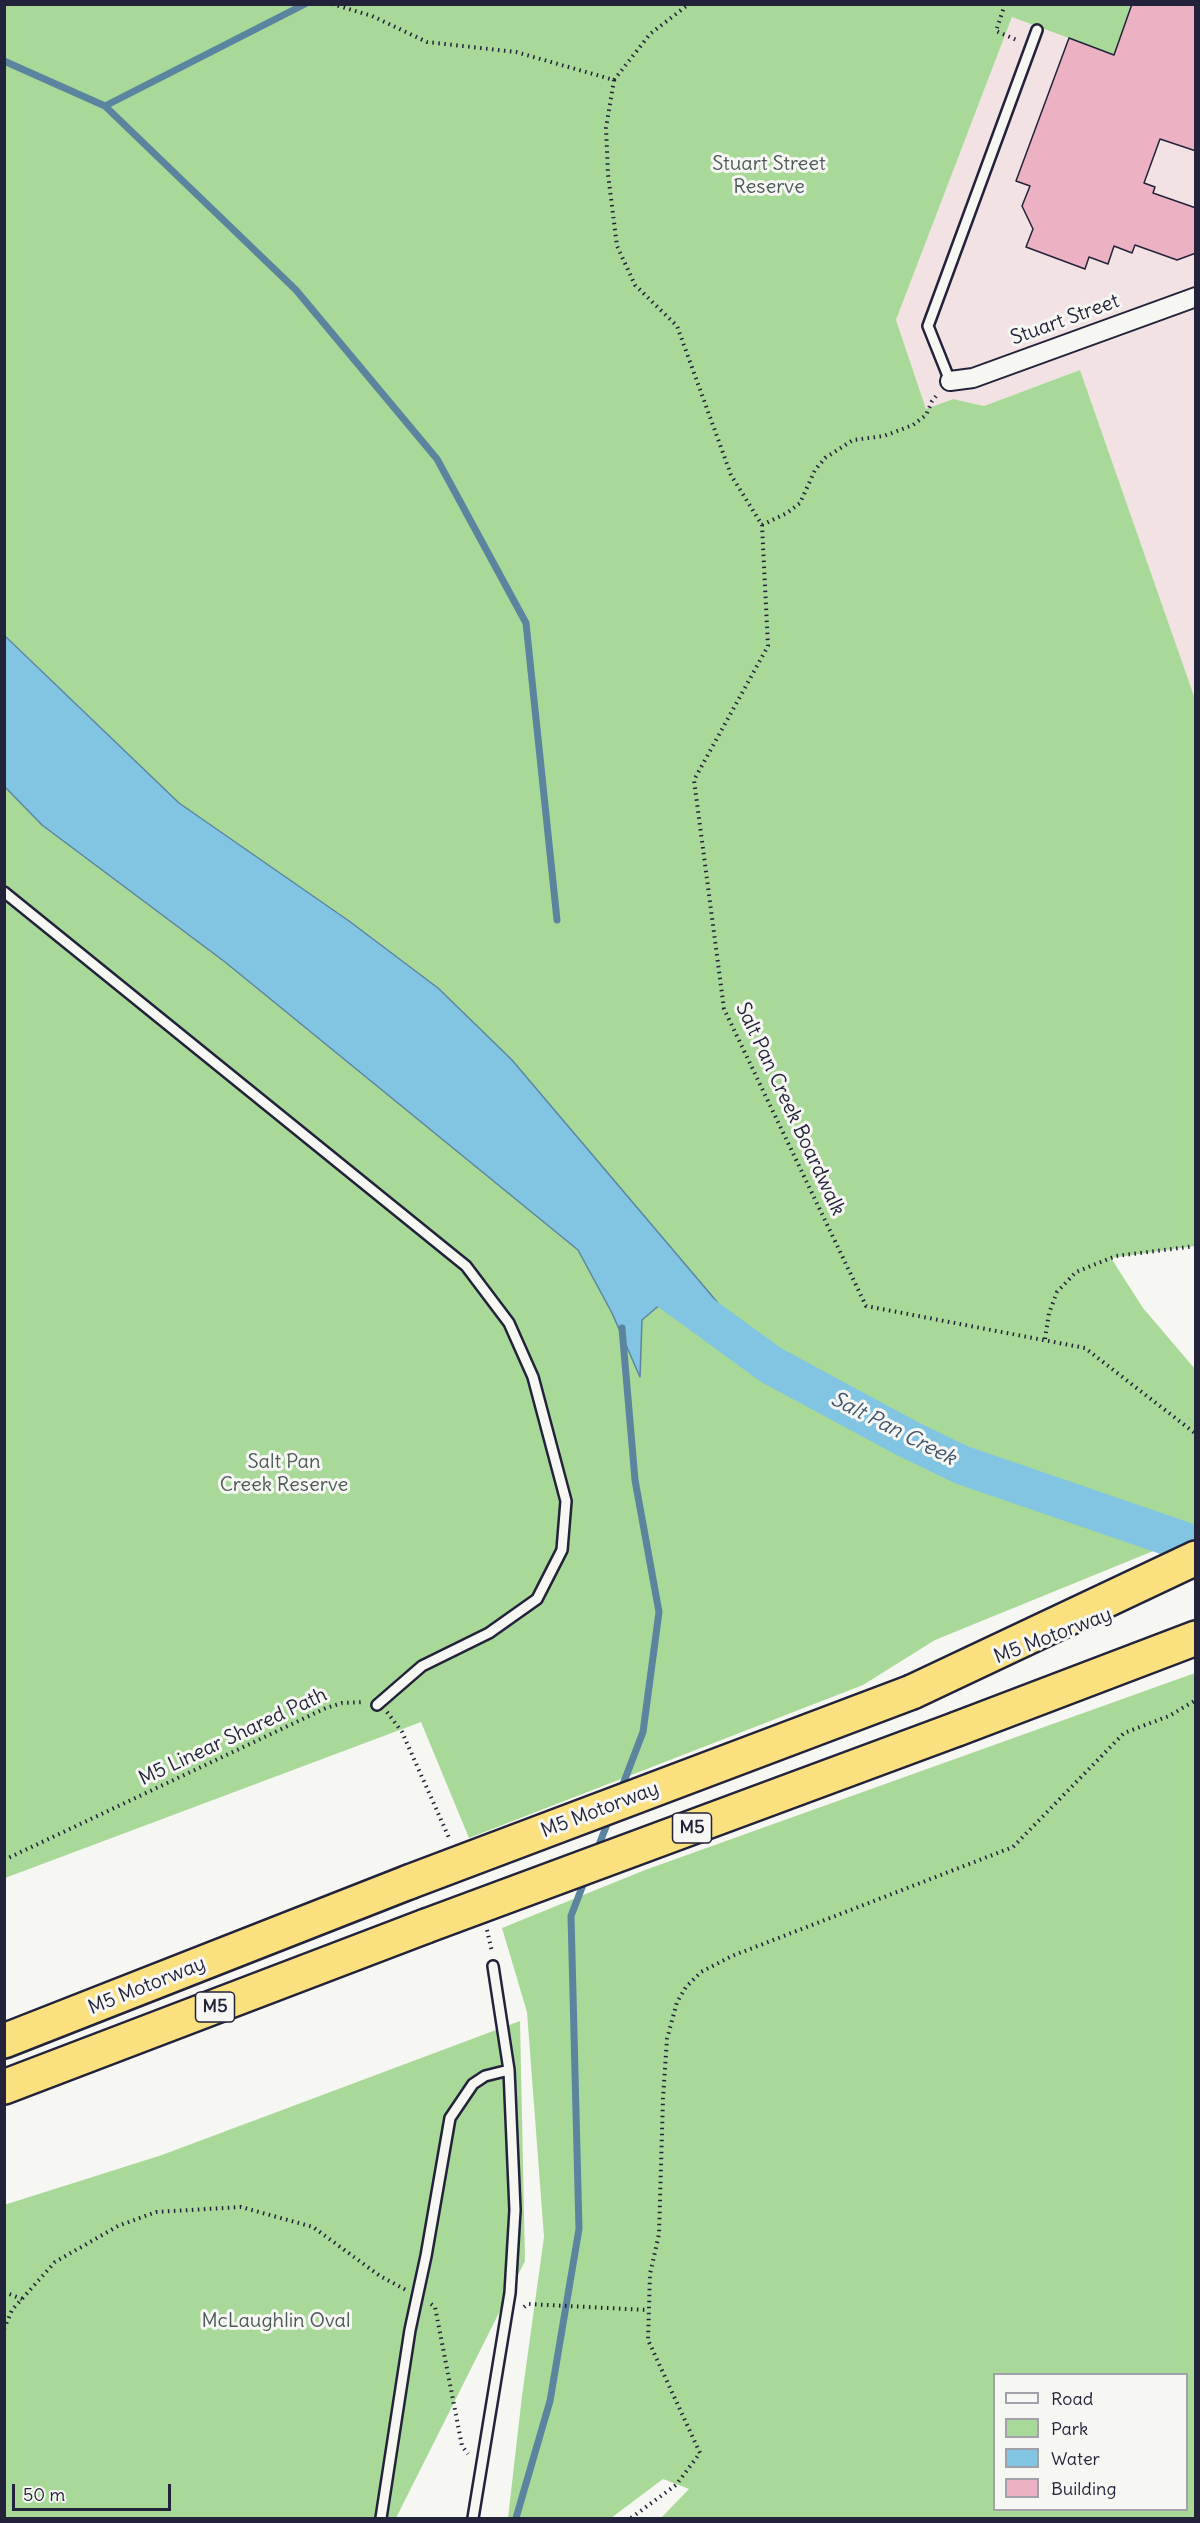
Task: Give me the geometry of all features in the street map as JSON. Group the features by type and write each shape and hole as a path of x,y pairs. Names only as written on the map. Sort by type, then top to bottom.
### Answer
{"highway":[{"path":"912,1692 1196,1558"},
{"name":"M5 Motorway","path":"4,2041 409,1882 912,1692 1196,1580"},
{"name":"M5","path":"4,2087 426,1926 1196,1638"},
{"name":"M5","path":"957,1729 1003,1724 1196,1655"}],"street":[{"name":"Stuart Street","path":"950,381 973,378 1196,297"}],"lane":[{"path":"950,381 928,326 1037,30"},
{"path":"4,892 466,1266 509,1323 532,1377 566,1502 562,1550 537,1599 489,1633 422,1666 377,1705"},
{"path":"473,2518 510,2293 516,2210 509,2070 493,1966"},
{"path":"381,2518 395,2412 450,2118 473,2084 485,2076 509,2070"}],"path":[{"path":"332,4 372,16 427,42 516,52 614,80 650,34 689,4"},
{"path":"1005,4 996,31 1031,46"},
{"name":"Salt Pan Creek Boardwalk","path":"614,80 606,128 608,174 617,246 635,285 676,326 731,475 762,525 768,646 694,780 724,1009 866,1306 1085,1348 1196,1434"},
{"path":"762,525 787,513 800,503 815,470 825,458 854,440 884,436 914,425 926,415 932,401 950,381"},
{"path":"1045,1339 1049,1313 1057,1292 1076,1272 1116,1256 1196,1246"},
{"path":"631,2518 676,2485 700,2453 648,2340 647,2310 650,2274 659,2234 667,2039 677,2002 686,1987 701,1972 732,1956 1013,1847 1124,1733 1168,1716 1196,1700"},
{"name":"M5 Linear Shared Path","path":"4,1860 326,1708 354,1701 377,1705"},
{"path":"377,1705 387,1712 402,1732 454,1850"},
{"path":"485,1924 489,1934 493,1966"},
{"path":"4,2329 12,2310 55,2262 117,2226 156,2212 241,2207 313,2227 380,2276 435,2307 462,2446 480,2472"},
{"path":"4,2292 22,2299"},
{"path":"528,2304 647,2310"}],"shaded area":[{"path":"1132,5 1195,5 1195,699 1080,370 984,406 953,399 926,410 896,320 1012,17 1113,55"}],"green space":[{"path":"5,5 1132,5 1114,55 1012,17 896,320 926,409 953,399 984,406 1080,370 1195,699 1195,1246 1111,1258 1143,1308 1195,1369 1195,1534 935,1640 863,1685 469,1838 421,1722 5,1878 4,787 42,825 225,962 578,1250 612,1313 640,1375 642,1320 676,1291 717,1302 512,1060 438,988 349,921 179,803 5,635"},
{"path":"1195,1673 1195,2518 661,2518 689,2489 663,2479 611,2518 508,2518 544,2237 527,2012 502,1928 645,1870"},
{"name":"McLaughlin Oval","path":"520,2021 525,2261 396,2518 5,2518 4,2205 162,2155"}],"water":[{"path":"4,635 179,803 349,921 438,988 512,1060 718,1303 676,1291 642,1320 640,1377 612,1313 578,1250 225,962 42,825 5,787"}],"building":[{"path":"1132,4 1196,4 1196,151 1160,139 1144,183 1155,187 1153,193 1196,208 1196,253 1177,260 1135,245 1132,253 1114,246 1108,264 1089,257 1085,269 1026,247 1033,229 1022,206 1030,186 1016,181 1069,38 1114,55"}],"waterway":[{"path":"105,106 305,4"},
{"path":"4,61 105,106 296,290 437,459 526,623 557,920"},
{"name":"Salt Pan Creek","path":"631,1263 771,1365 908,1439 962,1465 1183,1541 1196,1557"},
{"path":"620,1792 643,1732 659,1612 635,1480 622,1328"},
{"path":"597,1850 609,1819"},
{"path":"516,2518 550,2401 579,2229 571,1916 586,1877"}],"park label":[{"name":"Stuart Street Reserve","path":"769,176"},
{"name":"Salt Pan Creek Reserve","path":"284,1474"}]}
